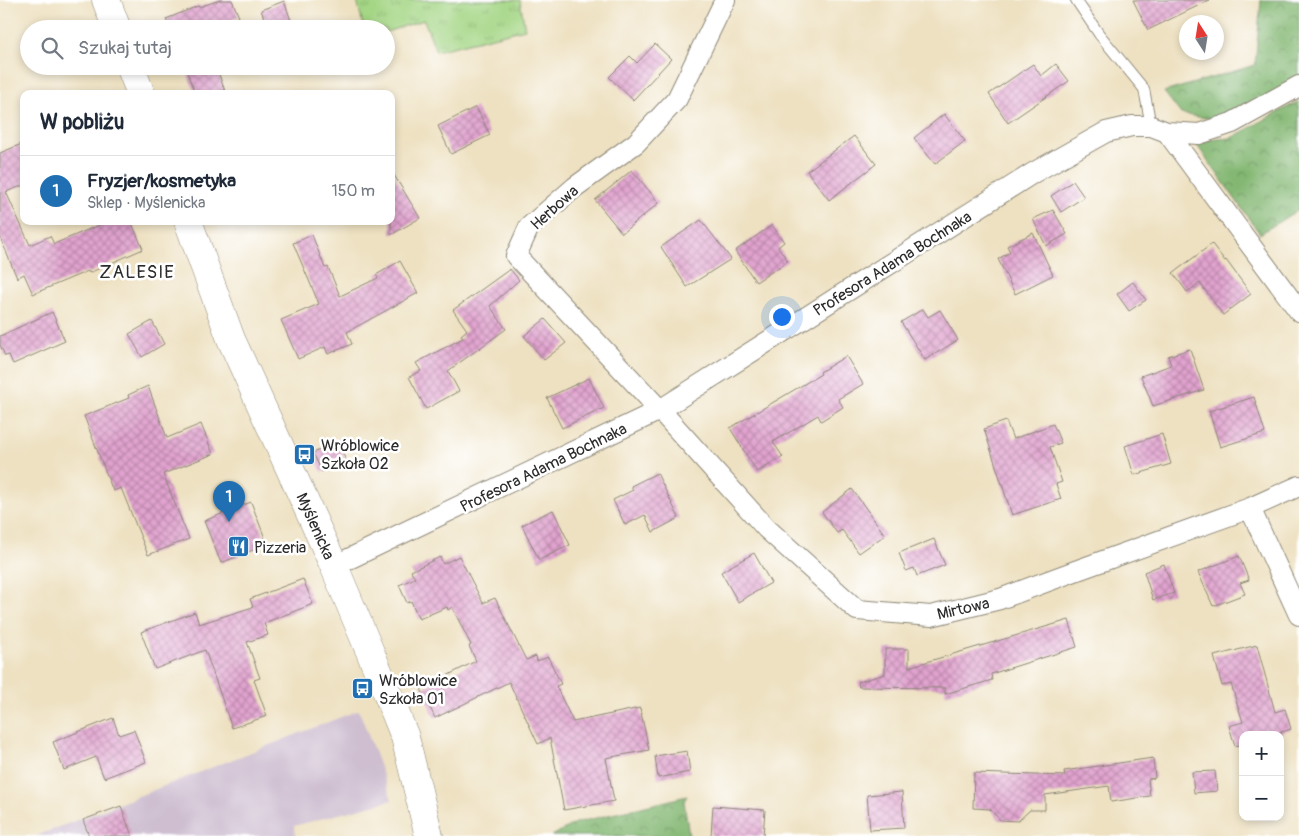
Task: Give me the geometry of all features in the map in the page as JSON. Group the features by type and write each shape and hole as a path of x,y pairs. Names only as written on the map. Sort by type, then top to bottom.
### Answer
{"street":[{"path":"106,0 114,20"},
{"name":"Herbowa","path":"660,410 516,256 529,227 575,187 636,143 677,99 725,0"},
{"path":"134,75 139,90"},
{"name":"Profesora Adama Bochnaka","path":"334,566 660,410 1041,168 1106,132 1132,126 1199,134 1232,123 1299,86"},
{"path":"1159,129 1299,311"},
{"name":"Myślenicka","path":"189,225 231,339 334,566 384,685 404,737 429,836"},
{"name":"Mirtowa","path":"660,410 766,528 857,610 931,616 1000,599 1250,508 1299,486"},
{"path":"1250,508 1299,615"}],"lane":[{"path":"1076,0 1099,34 1144,89 1159,129"}],"shaded area":[{"path":"359,710 392,800 294,826 295,836 36,836"}],"green space":[{"path":"357,0 520,0 525,29 436,51 424,20 395,29 395,20 362,20"},
{"path":"1261,0 1299,0 1299,80 1249,107 1211,119 1181,114 1164,92 1255,65"},
{"path":"1299,101 1299,209 1260,234 1194,141 1231,138"},
{"path":"687,796 684,801 689,836 552,836 575,823"}],"building":[{"path":"220,0 232,0 239,17 231,20 166,19"},
{"path":"1133,0 1210,0 1179,15 1148,30"},
{"path":"284,1 291,20 265,20 261,10"},
{"path":"655,44 671,59 633,100 609,77 630,56 637,63"},
{"path":"1033,64 1041,76 1056,64 1069,81 1008,123 989,94"},
{"path":"188,75 219,75 225,90 194,90"},
{"path":"476,107 490,135 451,154 438,126"},
{"path":"944,114 965,141 935,164 914,138"},
{"path":"854,136 876,164 829,200 807,171"},
{"path":"20,145 20,187 6,192 30,245 50,236 54,244 99,225 133,225 143,249 89,273 88,271 33,294 24,274 17,278 0,237 0,153"},
{"path":"632,170 659,203 622,233 595,200"},
{"path":"395,177 420,218 391,235 391,225 395,225"},
{"path":"1073,181 1084,197 1061,212 1051,196"},
{"path":"1053,210 1067,234 1046,246 1033,219"},
{"path":"701,220 731,259 687,287 661,247"},
{"path":"772,225 784,242 778,247 788,261 756,282 735,251"},
{"path":"1033,233 1053,275 1015,294 998,259 1010,252 1007,246"},
{"path":"312,235 325,268 328,267 340,296 378,278 376,275 400,261 418,293 347,332 352,344 328,354 325,347 298,359 281,320 319,304 293,243"},
{"path":"1212,244 1251,294 1223,315 1200,283 1187,292 1173,273"},
{"path":"510,269 519,280 490,306 506,329 448,371 459,391 426,409 409,377 421,371 416,363 463,338 461,335 467,330 453,310"},
{"path":"1133,282 1146,300 1129,311 1117,294"},
{"path":"923,309 928,317 940,310 958,340 925,360 901,322"},
{"path":"52,312 65,341 13,364 9,355 5,356 0,345 0,336"},
{"path":"545,319 566,343 544,360 524,336"},
{"path":"152,321 164,344 142,357 129,334"},
{"path":"1190,349 1204,390 1153,406 1141,376 1171,365 1168,356"},
{"path":"846,356 863,384 838,399 843,407 821,421 818,415 773,442 783,457 757,472 730,428 821,374 820,372"},
{"path":"589,378 604,408 562,428 547,398"},
{"path":"148,386 167,438 201,424 213,454 163,474 189,539 148,555 121,488 113,491 84,416 129,398 128,395"},
{"path":"1254,397 1265,433 1220,447 1209,411"},
{"path":"1006,421 1013,439 1053,424 1061,443 1050,447 1062,482 1056,484 1061,499 1012,515 984,429"},
{"path":"1162,434 1171,464 1134,475 1125,446"},
{"path":"338,442 346,461 322,472 313,453"},
{"path":"657,473 679,518 653,532 645,515 625,525 613,500 633,490 631,486"},
{"path":"852,489 885,535 859,553 842,530 837,533 822,512"},
{"path":"251,502 266,541 257,545 258,548 221,563 204,521"},
{"path":"553,510 570,545 539,560 522,525"},
{"path":"934,539 945,565 917,576 914,568 906,571 899,553"},
{"path":"754,553 771,583 738,602 721,572"},
{"path":"459,556 483,603 495,598 526,660 536,656 537,661 548,657 561,684 556,686 573,722 640,708 649,750 606,758 614,801 564,810 550,738 538,744 509,682 435,718 421,689 476,661 469,646 471,645 452,607 448,610 447,607 419,619 411,601 407,603 399,585 415,578 411,571 440,557 443,564"},
{"path":"1239,556 1249,580 1240,583 1245,594 1213,606 1198,572"},
{"path":"1164,564 1174,593 1153,600 1144,572"},
{"path":"303,579 313,604 264,623 268,635 247,642 260,678 254,680 267,716 232,728 205,650 155,669 141,632 195,612 199,624 253,607 250,599"},
{"path":"1069,620 1077,647 991,674 992,680 945,694 945,688 859,687 858,682 885,674 885,649 909,649 909,667"},
{"path":"1257,645 1275,712 1285,709 1291,729 1284,731 1239,731 1239,745 1235,746 1229,726 1243,722 1231,684 1222,686 1214,656"},
{"path":"113,718 119,735 134,730 146,762 104,778 96,757 64,770 53,742"},
{"path":"687,751 690,772 658,778 655,756"},
{"path":"1153,758 1155,778 1148,779 1150,796 1111,802 1109,786 1045,795 1045,810 1030,810 1018,821 1000,820 990,809 973,808 974,773 1065,776 1064,771"},
{"path":"1215,771 1217,791 1194,793 1192,772"},
{"path":"902,792 904,828 870,830 867,795"},
{"path":"121,806 132,836 89,836 83,820"},
{"path":"713,806 765,810 763,836 711,836"}],"place":[{"name":"Wróblowice Szkoła 02","path":"305,454"},
{"name":"Fryzjer/kosmetyka","path":"229,522"},
{"name":"Pizzeria","path":"238,547"},
{"name":"Wróblowice Szkoła 01","path":"363,689"}],"district":[{"name":"ZALESIE","path":"137,272"}]}
